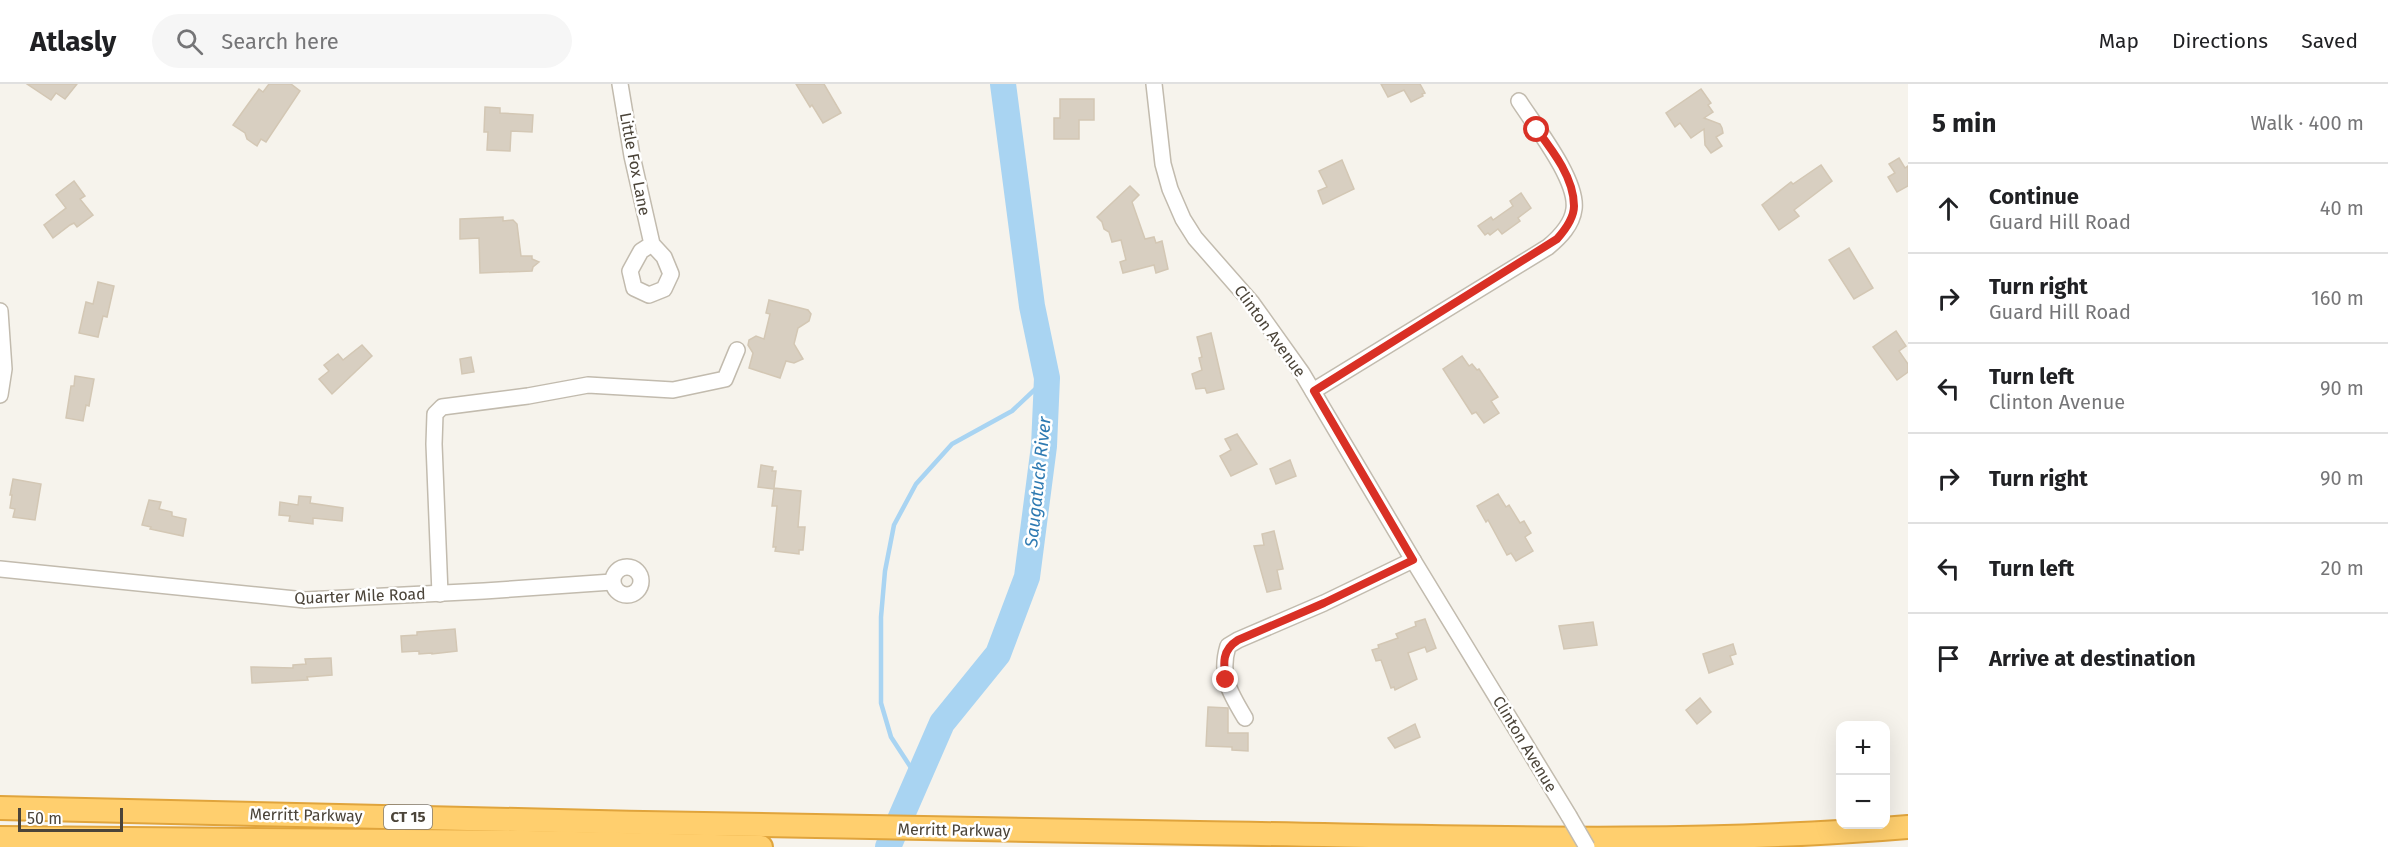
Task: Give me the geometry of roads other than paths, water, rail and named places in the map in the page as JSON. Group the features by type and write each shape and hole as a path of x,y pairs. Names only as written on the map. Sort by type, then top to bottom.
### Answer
{"highway":[{"name":"Merritt Parkway","path":"0,808 816,827 1606,839 1755,837 1908,827"},
{"name":"Merritt Parkway","path":"0,838 517,842 761,847"},
{"path":"9,847 251,841"}],"street":[{"name":"Little Fox Lane","path":"620,84 632,156 652,244"},
{"name":"Clinton Avenue","path":"1154,84 1163,164 1179,212 1195,238 1252,303 1314,391 1413,560 1587,847"},
{"path":"1314,391 1548,247 1565,230 1574,208 1569,182 1519,101"},
{"path":"0,311 4,369 0,395"},
{"path":"440,594 434,444 435,414 441,407 528,396 588,385 664,390 702,386 725,379 737,350"},
{"path":"1245,718 1233,699 1226,680 1223,663 1228,646 1413,560"},
{"name":"Quarter Mile Road","path":"0,569 305,600 440,594 612,582"}],"waterway":[{"name":"Saugatuck River","path":"888,847 942,723 998,654 1027,577 1044,446 1047,378 1032,306 1003,84"},
{"path":"919,780 891,737 881,703 881,617 885,571 894,525 916,484 952,444 1012,411 1047,378"}]}
